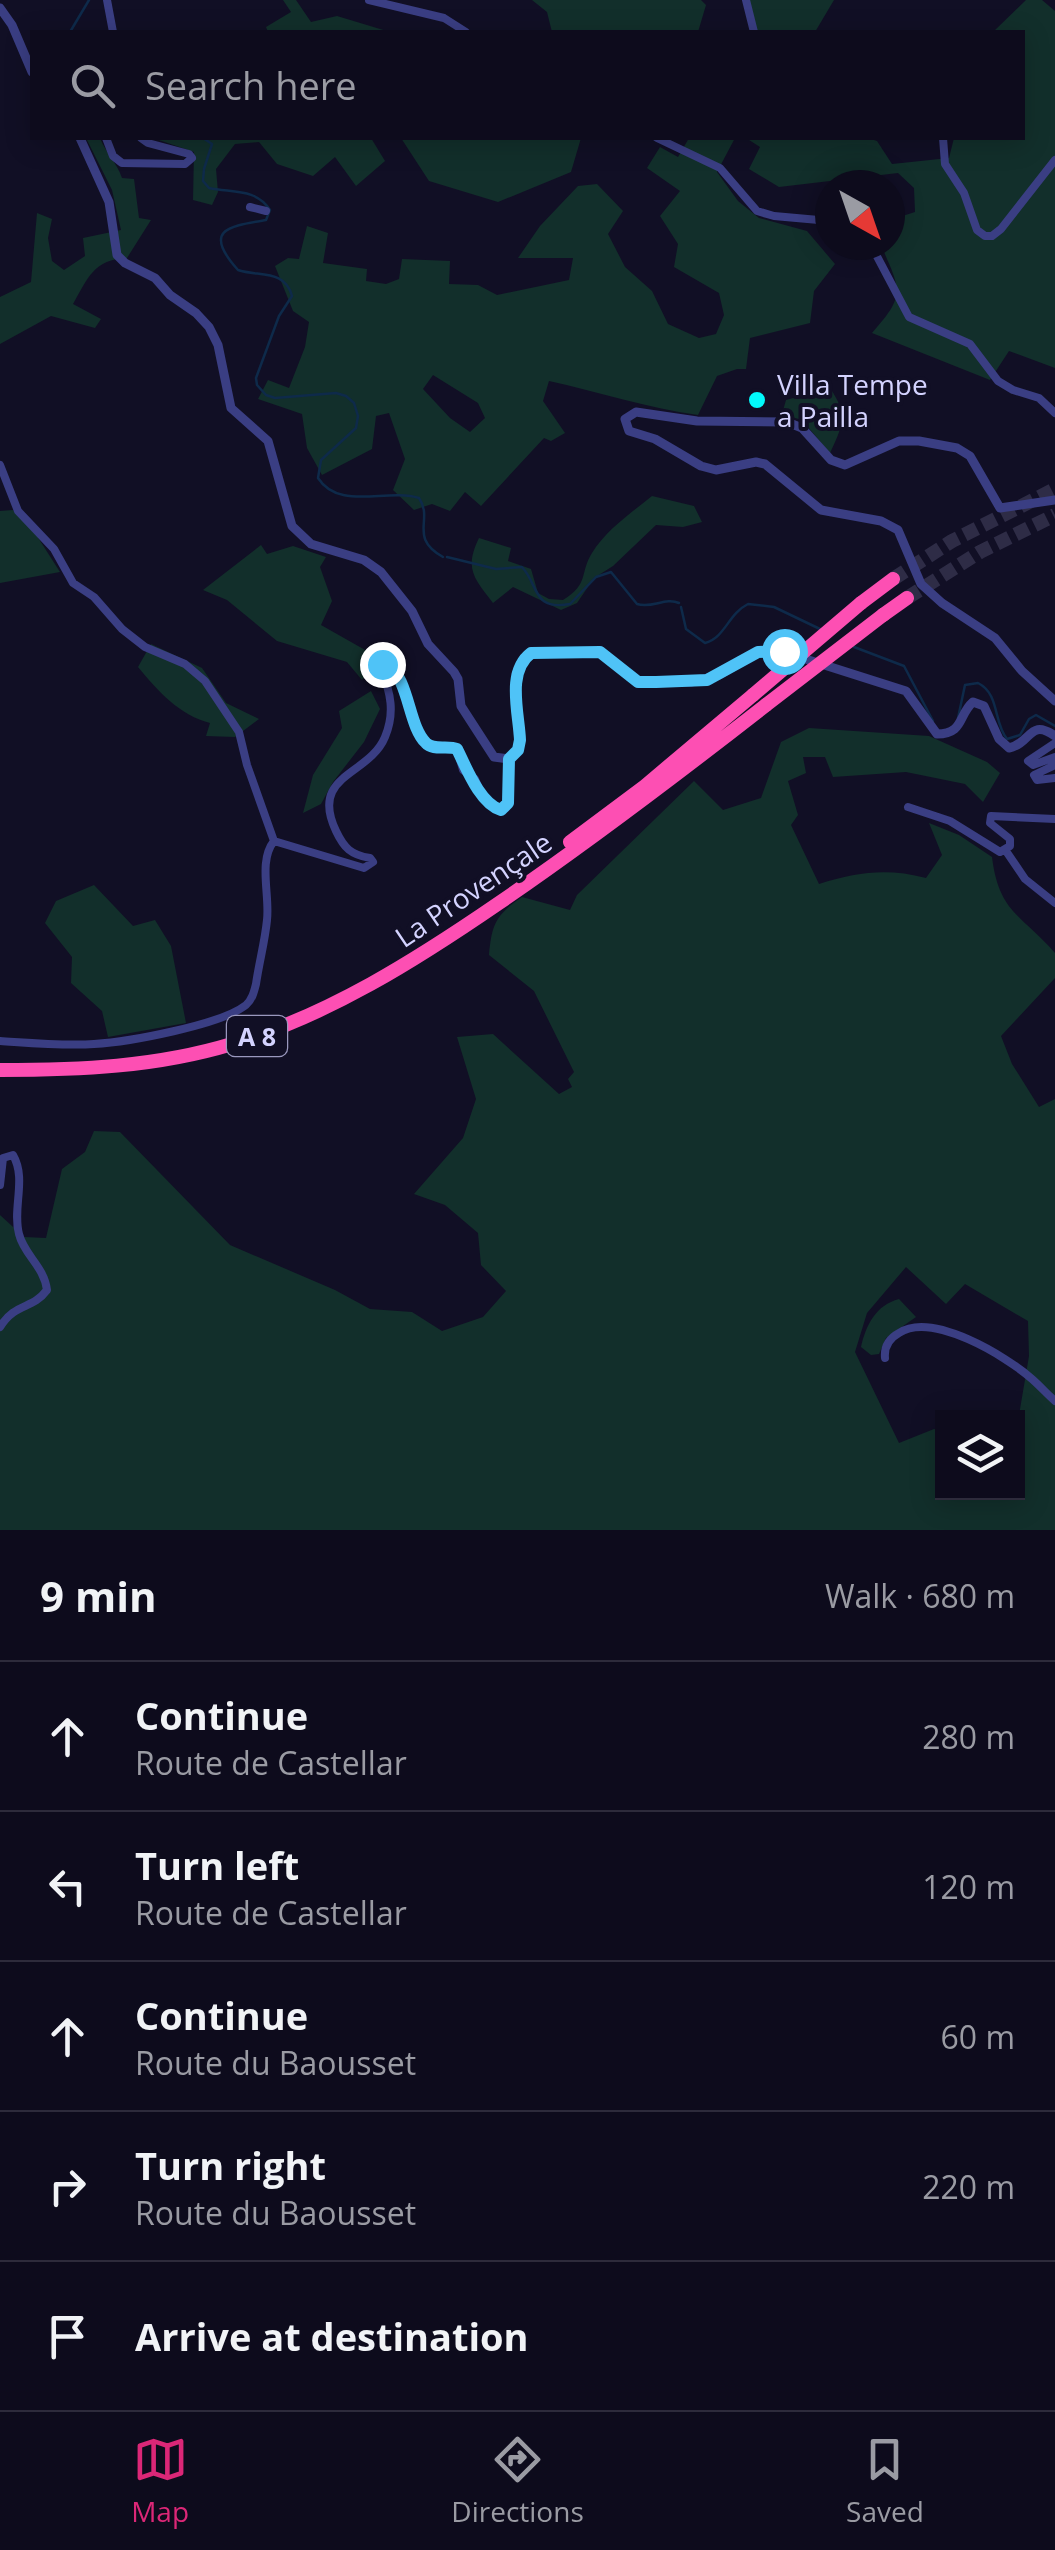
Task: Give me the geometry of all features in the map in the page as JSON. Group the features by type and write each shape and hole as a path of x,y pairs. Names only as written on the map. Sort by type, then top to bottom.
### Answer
{"highway":[{"name":"La Provençale","path":"588,835 893,579"},
{"name":"La Provençale","path":"0,1070 85,1069 153,1062 262,1034 322,1010 376,981 588,835 907,598"},
{"name":"La Provençale","path":"0,1062 126,1057 242,1032 305,1008 356,982 482,909"}],"street":[{"path":"106,0 113,30"},
{"path":"368,0 444,18 463,30"},
{"path":"746,0 754,30"},
{"path":"0,8 12,24 30,67"},
{"path":"81,140 109,202 117,255 155,278 209,327 218,346 231,408 268,441 292,526 311,544 364,560 381,572 412,612 428,644 454,672 461,706 488,750 498,759 509,759"},
{"path":"107,140 113,156 122,163 184,164 192,158 146,140"},
{"path":"661,140 720,168 761,213 815,219"},
{"path":"943,140 944,164 964,193 977,230 985,236 1001,228 1055,160"},
{"path":"250,208 266,212"},
{"path":"879,260 910,317 970,344 998,380 1013,390 1039,398 1055,413"},
{"path":"1055,500 1000,508 970,456 956,448 918,440 889,444 845,464 832,460 802,428 783,422 684,420 636,412 625,419 629,432 654,440 701,466 725,470 745,464 766,464 820,510 890,524 903,537 913,571 922,584 942,603 995,638 1022,671 1055,701"},
{"path":"0,464 18,510 54,549 73,582 104,606 122,630 149,650 185,664 205,681 239,732 274,840"},
{"path":"274,840 364,868 373,862 344,846 327,805 334,788 383,742 392,699 381,669 386,662 392,664 401,682 424,740 434,747 457,749 464,770 475,779 484,800 495,809 506,808 508,803 509,759 518,750 520,740 516,674 524,658 539,652 600,652 638,682 656,682 707,680 758,652 774,650 906,691 937,734 947,734 960,726 968,705 974,702 984,706 999,739 1009,748 1044,728 1055,740 1028,761 1033,766 1055,757"},
{"path":"1055,765 1034,775 1037,780 1055,778"},
{"path":"908,807 950,821 1006,852 1025,879 1055,903"},
{"path":"1006,852 1010,839 990,823 991,816 1055,819"},
{"path":"0,1041 90,1045 120,1042 183,1028 244,1006 254,994 256,984 267,922 267,850 274,840"},
{"path":"0,1185 3,1158 13,1155 20,1176 17,1230 25,1249 38,1264 46,1290 35,1302 9,1314 0,1327"},
{"path":"885,1358 885,1347 896,1334 913,1326 928,1325 1002,1358 1055,1401"}],"green space":[{"path":"283,0 296,0 311,22 337,16 383,30 267,30 266,27 291,12"},
{"path":"532,0 701,0 706,5 699,30 552,30 547,12"},
{"path":"749,0 834,0 816,30 751,30"},
{"path":"1026,0 1042,0 1055,11 1055,368 1009,351 990,380 872,333 895,300 896,282 888,260 905,260 905,215 915,212 914,188 905,180 905,170 815,170 815,183 779,187 749,169 760,147 749,140 874,140 892,164 949,158 954,140 1025,140 1025,30 995,30"},
{"path":"87,140 101,140 122,178 134,179 139,218 151,220 127,258 99,266 73,304 101,319 95,328 51,316 0,344 0,297 31,282 37,213 52,219 48,238 52,261 64,270 85,256 83,238 121,230 112,190"},
{"path":"159,140 372,140 385,161 356,186 335,157 313,176 277,164 259,142 235,144 216,169 218,192 212,205 193,200 194,152"},
{"path":"402,140 580,140 571,172 498,202 429,181"},
{"path":"688,140 734,140 717,172 738,201 759,218 807,231 815,240 815,260 832,260 835,264 814,291 810,323 750,338 746,369 717,376 698,415 549,381 543,401 565,433 551,441 544,438 481,506 465,492 450,511 432,504 414,510 393,490 405,459 389,413 376,416 372,449 322,475 307,448 302,414 258,399 268,380 289,388 305,347 309,322 293,311 275,266 288,258 299,259 307,226 328,233 323,263 367,269 366,281 386,284 399,279 402,259 450,261 449,284 478,285 497,295 569,280 573,258 518,258 540,226 578,186 597,184 623,211 608,234 625,267 652,291 668,324 699,338 716,334 724,315 719,293 674,267 678,244 660,216 680,191 647,168 660,147 678,157","holes":["433,375 478,403 485,418 470,432 450,418 423,389"]},
{"path":"804,380 826,382 841,409 839,432 830,453 802,420 782,414 786,400 804,395"},
{"path":"652,496 694,506 702,522 683,527 656,525 613,566 594,578 577,603 561,610 513,587 493,603 476,580 472,558 479,538 511,548 508,561 531,569 538,593 563,600 581,583 588,560 604,537"},
{"path":"13,510 37,536 60,572 0,583 0,511"},
{"path":"261,545 267,554 293,546 326,557 320,567 332,601 321,625 374,655 371,670 362,680 347,662 277,641 227,600 203,590"},
{"path":"151,644 202,668 226,703 259,719 235,737 206,736 210,723 179,708 138,667"},
{"path":"371,691 380,709 364,742 321,804 303,813 313,775 342,728 339,711"},
{"path":"809,728 929,736 987,762 1000,773 983,802 965,784 906,772 833,777 825,757 803,757 806,773 788,781 798,815 791,825 819,884 872,873 926,878 942,855 929,823 959,835 992,857 1006,902 1055,953 1055,978 1001,1036 1012,1064 1039,1107 1055,1099 1055,1530 0,1530 0,1215 24,1237 46,1238 62,1169 85,1152 94,1131 120,1132 230,1245 370,1309 412,1312 442,1331 483,1317 506,1291 481,1265 478,1233 445,1205 414,1194 463,1138 476,1099 457,1037 493,1034 559,1094 572,1087 568,1079 574,1072 534,991 489,955 497,921 522,897 570,910 577,895 694,781 723,810 761,798 781,742","holes":["906,1267 946,1304 965,1284 1028,1321 1029,1356 1020,1410 1025,1410 1025,1500 935,1500 935,1429 899,1443 855,1352 867,1313"]},
{"path":"94,885 133,926 155,920 171,946 186,1023 108,1037 102,1011 71,983 72,957 45,923 56,901"},
{"path":"899,1299 916,1317 886,1338 879,1354 871,1355 861,1347 869,1324 884,1306"}],"waterway":[{"path":"71,30 89,0"},
{"path":"206,140 212,144 203,181 209,188 251,195 270,210 266,220 225,232 221,238 227,256 238,270 284,282 292,296 279,316 256,378 257,385 275,398 336,393 354,403 356,428 321,460 318,478 338,494 419,498 424,535 443,557"},
{"path":"447,557 496,569 522,567 538,595 549,604 570,604 596,577 611,572 637,604 679,603"},
{"path":"681,607 686,629 705,643 748,604 774,607 820,629"},
{"path":"854,647 904,666 933,721"},
{"path":"958,718 965,685 978,683 990,694 1007,739 1020,735 1036,715 1055,726"}],"tunnel":[{"path":"893,579 952,541 1055,489"},
{"path":"907,598 980,552 1055,515"}],"place":[{"name":"Villa Tempe a Pailla","path":"757,400"}],"route":[{"path":"382,664 392,664 428,746 457,749 464,770 475,779 484,800 501,810 508,803 509,759 518,750 520,740 516,674 531,653 600,652 638,682 692,682 719,675 758,652 784,651"}]}
